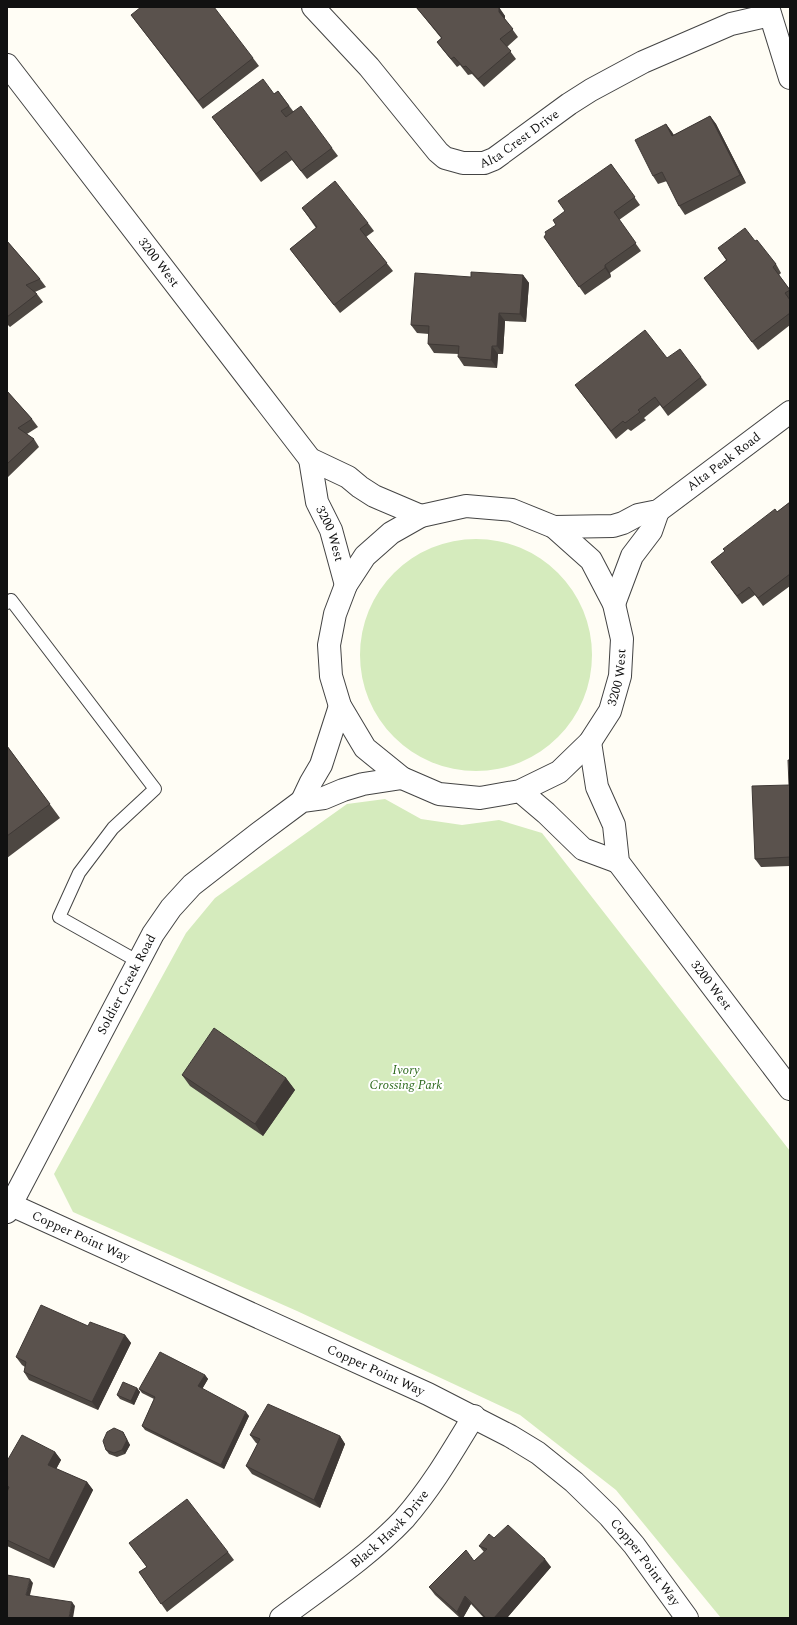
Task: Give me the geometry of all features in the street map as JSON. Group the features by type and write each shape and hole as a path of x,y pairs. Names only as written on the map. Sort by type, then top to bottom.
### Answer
{"street":[{"name":"Alta Crest Drive","path":"313,7 369,67 438,152 454,161 474,164 484,163 494,159 569,104 591,90 643,62 731,24 769,11"},
{"path":"769,11 790,78"},
{"name":"3200 West","path":"7,65 310,459 348,477 374,496 421,516"},
{"name":"Alta Peak Road","path":"554,528 613,526 623,523 638,515 658,511 790,412"},
{"name":"3200 West","path":"310,459 317,502 331,530 346,585"},
{"name":"3200 West","path":"466,506 512,510 554,528 591,560 614,604 622,639 620,676 610,711 590,742 559,772 520,791 480,798 440,794 402,778 365,748 340,706 331,676 329,645 334,614 346,585 365,556 391,533 421,516 466,506"},
{"path":"614,604 632,556 651,531 658,511"},
{"path":"302,802 321,765 340,706"},
{"path":"520,791 546,813 583,849 618,862 614,824 597,787 590,742"},
{"name":"Soldier Creek Road","path":"8,1206 153,934 171,908 192,885 259,832 302,802 324,798 363,784 402,778"},
{"name":"3200 West","path":"618,862 790,1089"},
{"name":"Copper Point Way","path":"8,1206 428,1394 474,1416 510,1436 538,1453 574,1482 609,1516 634,1545 687,1618"},
{"name":"Black Hawk Drive","path":"280,1618 363,1556 403,1520 437,1478 474,1416"}],"lane":[{"path":"7,603 11,600 155,789 113,828 79,872 59,917 139,962"}],"green space":[{"path":"476,539 499,541 520,548 531,553 558,573 578,600 583,611 590,632 592,655 590,678 583,699 578,710 558,737 531,757 520,762 499,769 476,771 453,769 432,762 421,757 394,737 374,710 369,699 362,678 360,655 362,632 369,611 374,600 394,573 421,553 432,548 453,541"},
{"name":"Ivory Crossing Park","path":"385,799 421,819 462,825 499,820 542,833 790,1151 790,1618 721,1618 616,1490 520,1415 297,1311 73,1212 54,1174 186,933 215,898 347,804"}],"building":[{"path":"141,7 214,7 253,58 198,101 131,15"},
{"path":"416,7 499,7 499,12 513,29 500,39 511,51 478,79 466,66 463,67 454,57 451,59 437,42 442,38"},
{"path":"263,79 274,94 278,91 289,106 281,111 286,117 301,106 332,148 301,171 286,151 256,174 212,117"},
{"path":"710,116 740,175 679,206 662,172 653,176 635,140 666,124 672,136"},
{"path":"611,164 635,197 614,212 636,243 605,265 605,268 579,287 544,237 546,234 545,232 556,225 553,220 565,211 558,201"},
{"path":"335,181 368,223 360,229 387,263 334,305 290,249 317,227 302,208"},
{"path":"745,228 755,241 757,240 776,264 773,267 790,290 785,293 790,300 790,313 752,342 704,278 727,260 718,248"},
{"path":"7,241 40,279 26,285 37,294 7,317"},
{"path":"471,272 523,275 520,314 499,313 497,346 492,346 491,360 458,357 459,346 428,344 429,326 411,325 415,273 471,277"},
{"path":"645,330 667,358 680,349 701,377 663,408 655,397 638,410 640,412 625,423 623,421 611,431 575,385"},
{"path":"7,391 32,419 18,428 34,439 7,464"},
{"path":"790,502 790,574 758,598 749,587 737,596 711,562 725,551 723,549 775,509 777,512"},
{"path":"7,746 50,804 7,836"},
{"path":"788,760 790,760 790,857 755,859 752,786 789,785"},
{"path":"214,1028 286,1078 255,1124 182,1075"},
{"path":"41,1305 88,1326 90,1322 125,1335 92,1402 24,1372 26,1362 16,1357"},
{"path":"160,1352 205,1375 198,1386 246,1412 221,1465 142,1426 155,1397 139,1389"},
{"path":"123,1382 137,1388 131,1401 117,1395"},
{"path":"268,1404 340,1436 314,1500 246,1466 260,1439 250,1435"},
{"path":"114,1428 123,1432 127,1440 122,1450 114,1453 106,1450 103,1441 107,1432"},
{"path":"22,1435 55,1452 48,1465 87,1482 49,1560 7,1540 7,1492 9,1487 7,1486 7,1461"},
{"path":"187,1499 228,1552 161,1604 139,1572 147,1567 129,1543"},
{"path":"508,1525 545,1559 494,1618 486,1618 465,1596 457,1612 429,1587 466,1550 474,1561 487,1549 479,1546 489,1534 494,1538"},
{"path":"7,1575 30,1579 26,1595 72,1602 69,1618 7,1618"}]}
